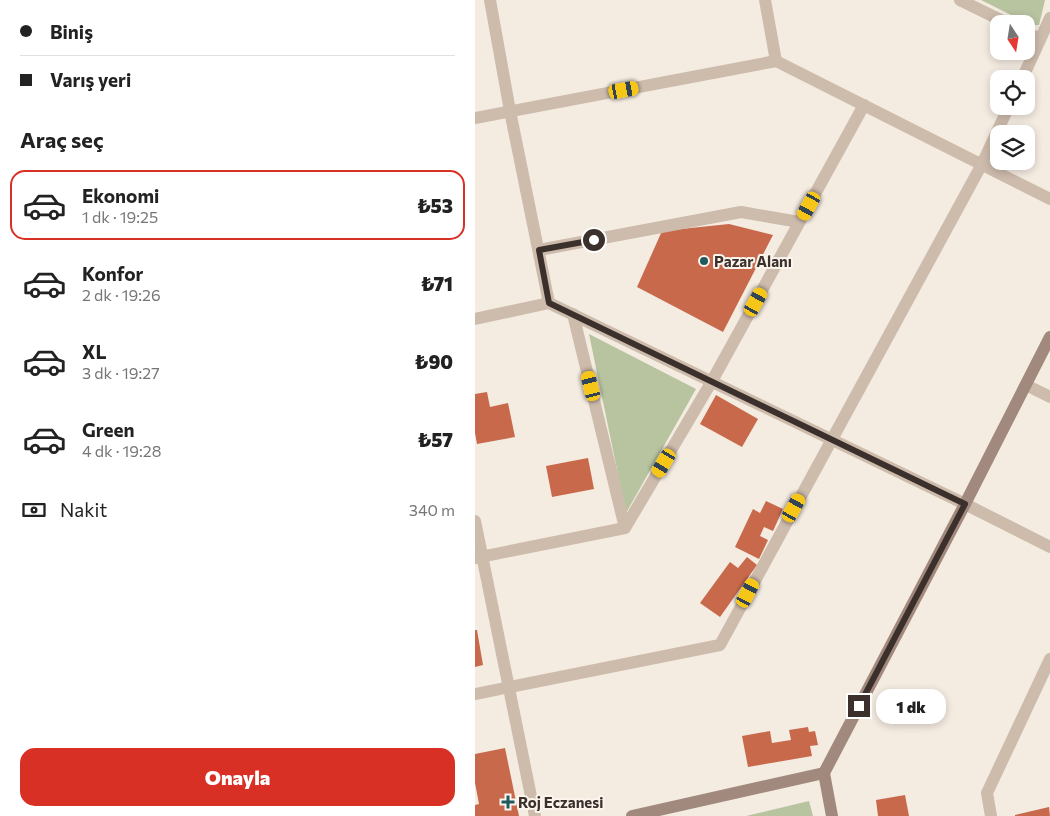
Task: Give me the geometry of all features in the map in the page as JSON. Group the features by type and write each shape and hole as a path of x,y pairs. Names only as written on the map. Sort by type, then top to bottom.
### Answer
{"street":[{"path":"490,0 510,111 549,303"},
{"path":"765,0 776,61"},
{"path":"960,0 991,15"},
{"path":"1026,70 1050,18"},
{"path":"1035,36 1040,39"},
{"path":"475,118 776,61 1050,199"},
{"path":"479,557 625,528 712,381 864,105"},
{"path":"475,694 720,645 982,164 1005,115"},
{"path":"539,250 741,212 799,222"},
{"path":"475,319 549,303 1050,547"},
{"path":"573,314 625,528"},
{"path":"832,816 824,773 1050,337"},
{"path":"1026,385 1050,397"},
{"path":"475,521 479,557 535,816"},
{"path":"991,816 987,794 1050,659"},
{"path":"632,816 824,773"}],"green space":[{"path":"981,0 1045,0 1039,25 1035,25 1035,15 1011,15"},
{"path":"589,334 696,389 626,513"},
{"path":"809,801 813,816 746,816"}],"building":[{"name":"Pazar Alanı","path":"729,224 773,235 723,332 637,287 662,231"},
{"path":"487,392 490,407 508,403 515,437 477,444 475,433 475,394"},
{"path":"716,395 758,419 742,447 700,424"},
{"path":"588,458 594,489 552,497 546,466"},
{"path":"766,501 783,509 773,531 764,527 760,536 768,540 759,559 735,547 753,509 760,513"},
{"path":"747,557 757,565 720,617 700,603 730,562 738,568"},
{"path":"475,630 477,630 483,665 475,667"},
{"path":"808,727 809,732 815,731 818,745 810,746 812,756 748,767 742,736 770,731 772,743 791,740 789,730"},
{"path":"505,748 519,816 475,816 475,805 479,804 475,783 475,754"},
{"path":"905,795 909,816 878,816 876,800"},
{"path":"1049,807 1050,816 1015,816 1015,815"}],"place":[{"name":"Pazar Alanı","path":"704,261"},
{"name":"Roj Eczanesi","path":"508,802"}],"route":[{"path":"594,240 539,250 549,303 965,504 859,706"}]}
